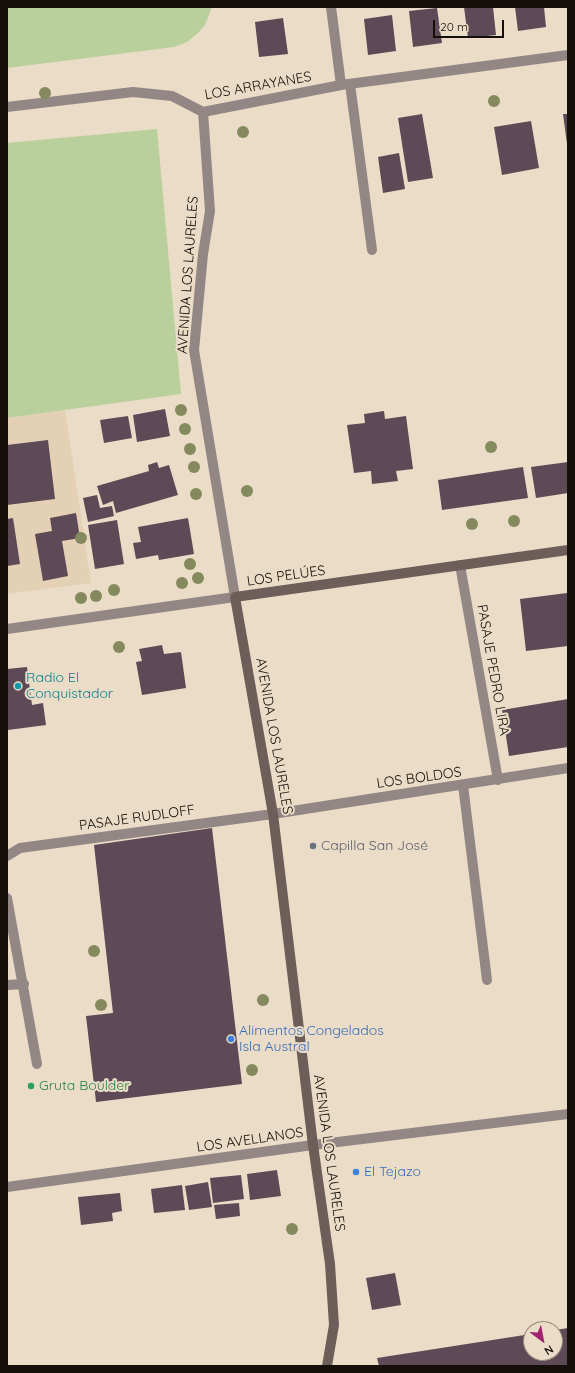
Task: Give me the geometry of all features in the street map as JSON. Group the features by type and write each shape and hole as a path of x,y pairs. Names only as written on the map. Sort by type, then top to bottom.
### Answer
{"street":[{"path":"331,7 346,84 372,250"},
{"name":"LOS ARRAYANES","path":"7,107 133,92 172,96 203,112 346,84 568,55"},
{"name":"AVENIDA LOS LAURELES","path":"203,112 210,211 203,254 194,350 273,814 313,1145 330,1264 334,1325 327,1366"},
{"name":"LOS PELÚES","path":"7,628 568,550"},
{"name":"PASAJE PEDRO LIRA","path":"460,565 498,780"},
{"name":"LOS BOLDOS","path":"273,814 463,786 568,768"},
{"path":"463,786 487,980"},
{"name":"PASAJE RUDLOFF","path":"7,856 20,848 273,814"},
{"path":"7,898 24,984 36,1064"},
{"path":"7,985 24,984"},
{"name":"LOS AVELLANOS","path":"7,1187 313,1145 568,1114"}],"shaded area":[{"path":"65,410 91,583 7,594 7,418"}],"green space":[{"path":"7,7 212,7 205,25 197,34 187,42 174,47 7,68"},
{"path":"157,129 181,394 7,418 7,143"}],"building":[{"path":"464,7 493,7 496,35 468,38"},
{"path":"515,7 544,7 546,27 518,31"},
{"path":"437,8 442,43 413,47 409,11"},
{"path":"392,15 396,51 368,55 364,19"},
{"path":"283,18 288,54 259,57 255,22"},
{"path":"422,114 433,178 408,182 398,118"},
{"path":"563,114 568,114 568,144 567,144"},
{"path":"531,121 539,168 502,175 494,127"},
{"path":"399,153 405,189 383,193 378,157"},
{"path":"165,409 170,436 137,442 133,415"},
{"path":"384,411 385,419 406,416 413,469 396,471 398,481 372,484 371,471 354,473 347,425 365,423 364,414"},
{"path":"128,416 132,438 104,443 100,420"},
{"path":"48,440 55,499 7,505 7,445"},
{"path":"157,462 159,468 169,465 178,495 116,513 113,501 103,505 97,486 149,471 148,465"},
{"path":"568,462 568,493 536,498 531,467"},
{"path":"523,467 528,498 442,510 438,480"},
{"path":"97,495 100,508 112,506 114,516 88,522 83,498"},
{"path":"76,513 80,538 62,541 68,576 43,581 35,534 52,531 50,518"},
{"path":"13,518 20,564 7,566 7,519"},
{"path":"188,518 194,554 159,560 158,555 136,559 133,543 141,542 138,527"},
{"path":"117,520 124,564 95,569 88,525"},
{"path":"567,593 568,646 526,651 520,599"},
{"path":"162,645 164,654 181,652 186,688 142,695 136,662 142,661 139,649"},
{"name":"Radio El Conquistador","path":"27,667 32,705 43,703 46,725 8,730 7,669"},
{"path":"568,699 568,747 509,756 502,710"},
{"path":"212,828 242,1084 96,1102 86,1016 113,1013 94,845"},
{"path":"277,1170 281,1196 250,1200 247,1174"},
{"path":"241,1175 244,1199 213,1203 210,1178"},
{"path":"208,1182 212,1207 189,1210 185,1186"},
{"path":"182,1185 185,1210 154,1213 151,1189"},
{"path":"120,1193 122,1211 112,1213 113,1221 81,1225 78,1197"},
{"path":"239,1203 240,1216 216,1219 214,1205"},
{"path":"395,1273 401,1305 372,1310 366,1278"},
{"path":"568,1328 568,1366 379,1366 377,1358 523,1335 523,1361 563,1361 563,1329"}],"place":[{"name":"Radio El Conquistador","path":"18,686"},
{"name":"Capilla San José","path":"313,846"},
{"name":"Alimentos Congelados Isla Austral","path":"231,1039"},
{"name":"Gruta Boulder","path":"31,1086"},
{"name":"El Tejazo","path":"356,1172"}]}
